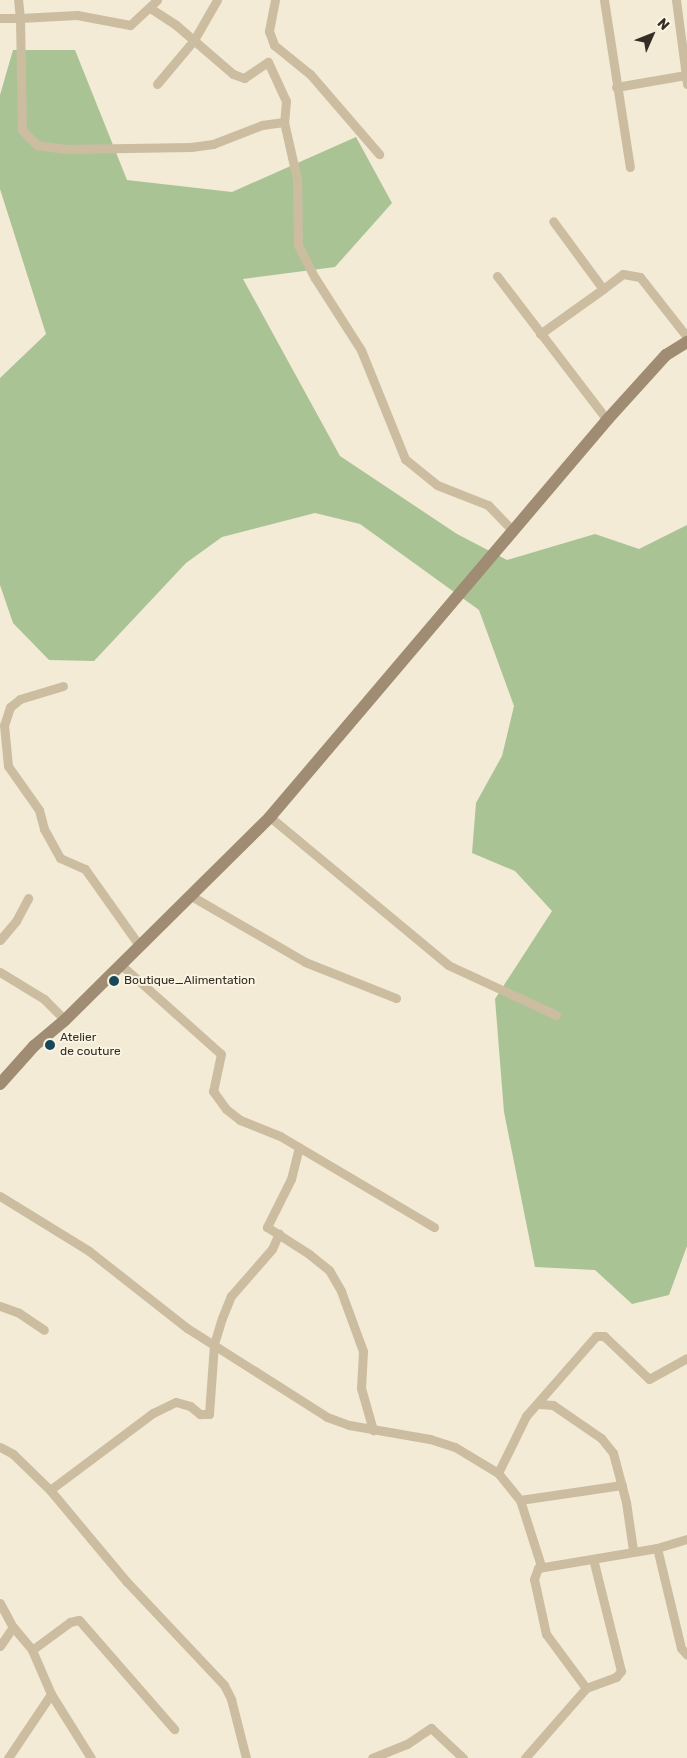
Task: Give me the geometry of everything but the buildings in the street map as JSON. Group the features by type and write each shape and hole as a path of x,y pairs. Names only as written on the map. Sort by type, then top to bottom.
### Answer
{"main road":[{"path":"0,1084 34,1046 65,1020 139,944 193,896 270,817 607,420 666,355 687,342"}],"street":[{"path":"18,0 22,130 37,145 67,149 191,147 213,144 262,125 284,122"},
{"path":"0,18 77,15 130,25 150,8 156,0"},
{"path":"158,84 194,40 217,0"},
{"path":"275,0 269,31 274,45 310,74 379,154"},
{"path":"604,0 616,87 630,167"},
{"path":"616,87 686,79 680,6"},
{"path":"150,8 194,40 233,74 244,78 268,62 286,101 284,122 297,178 298,245 315,278 361,350 405,459 437,486 488,505 512,531"},
{"path":"553,221 603,289"},
{"path":"540,334 623,274 640,276 687,337"},
{"path":"497,276 607,420"},
{"path":"63,686 20,699 10,708 4,726 8,766 39,810 44,829 60,858 85,869 139,944"},
{"path":"270,817 440,960 479,981 556,1015"},
{"path":"193,896 305,962 396,998"},
{"path":"0,940 16,921 28,898"},
{"path":"120,964 221,1054 213,1091 226,1109 240,1120 280,1136 434,1227"},
{"path":"0,972 44,999 65,1020"},
{"path":"299,1147 291,1179 267,1227 279,1233 329,1270 348,1307 363,1351 361,1388 373,1430"},
{"path":"0,1196 89,1251 187,1328 328,1417 373,1430 430,1439 455,1447 498,1473 520,1500 541,1566 534,1579 546,1634 586,1688"},
{"path":"50,1490 153,1413 176,1402 190,1406 200,1414 209,1414 214,1344 231,1296 272,1249 279,1233"},
{"path":"0,1306 19,1313 44,1330"},
{"path":"498,1473 526,1416 539,1404 592,1339 599,1335 604,1336 649,1379 687,1358"},
{"path":"539,1404 554,1405 605,1442 613,1454 622,1485 633,1550"},
{"path":"0,1448 13,1454 50,1490 127,1582 224,1685 231,1699 246,1758"},
{"path":"520,1500 622,1485"},
{"path":"541,1566 561,1566 633,1550 657,1548 687,1539"},
{"path":"657,1548 681,1648 687,1655"},
{"path":"525,1758 586,1688 616,1677 622,1667 593,1559"},
{"path":"0,1603 13,1627 32,1650 51,1694 90,1757"},
{"path":"32,1650 70,1622 78,1620 174,1729"},
{"path":"0,1646 13,1627"},
{"path":"8,1758 51,1694"},
{"path":"372,1758 407,1744 431,1728 464,1758"}],"green space":[{"path":"13,50 75,50 127,180 232,192 356,137 392,203 335,267 243,279 340,456 457,534 507,560 595,534 639,549 687,525 687,1246 669,1295 632,1304 595,1270 535,1267 504,1112 495,999 552,911 515,871 472,853 476,803 502,756 514,706 479,610 360,524 315,513 222,537 186,563 94,661 49,660 13,623 0,585 0,378 46,334 0,189 0,95"}],"place":[{"name":"Boutique_Alimentation","path":"114,981"},
{"name":"Atelier de couture","path":"50,1045"}]}
